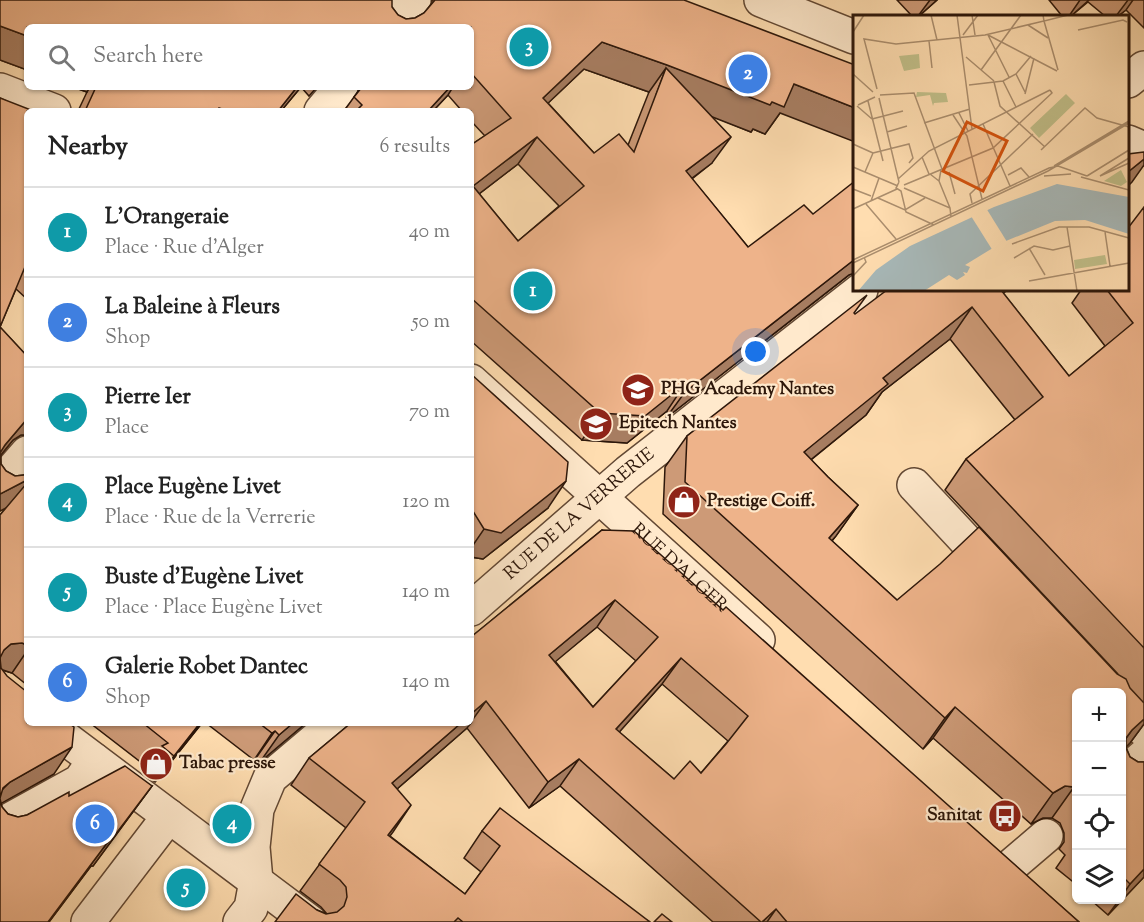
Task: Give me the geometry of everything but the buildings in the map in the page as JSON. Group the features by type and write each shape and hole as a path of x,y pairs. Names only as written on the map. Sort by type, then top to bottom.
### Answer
{"street":[{"path":"394,24 414,0"},
{"path":"761,0 853,35"},
{"path":"1129,80 1144,68"},
{"path":"0,90 46,108"},
{"path":"324,108 338,90"},
{"path":"1129,142 1144,149"},
{"name":"RUE DE LA VERRERIE","path":"474,606 636,466 860,291"},
{"name":"RUE D'ALGER","path":"474,384 780,659"},
{"path":"0,484 24,456"},
{"path":"914,485 1019,597"},
{"path":"1126,711 1144,730"},
{"path":"49,726 300,914"},
{"path":"240,922 251,908 256,881 253,847 256,809 270,778 331,726"},
{"path":"1126,772 1144,756"},
{"path":"0,825 80,782 94,760"},
{"path":"88,922 156,806"},
{"path":"1036,886 1003,857 1046,836"}],"place":[{"name":"Pierre Ier","path":"529,47"},
{"name":"La Baleine à Fleurs","path":"748,74"},
{"name":"L'Orangeraie","path":"533,291"},
{"name":"PHG Academy Nantes","path":"638,390"},
{"name":"Epitech Nantes","path":"596,424"},
{"name":"Prestige Coiff.","path":"684,502"},
{"name":"Tabac presse","path":"156,764"},
{"name":"Sanitat","path":"1005,816"},
{"name":"Galerie Robet Dantec","path":"95,824"},
{"name":"Place Eugène Livet","path":"232,824"},
{"name":"Buste d'Eugène Livet","path":"186,888"}]}
